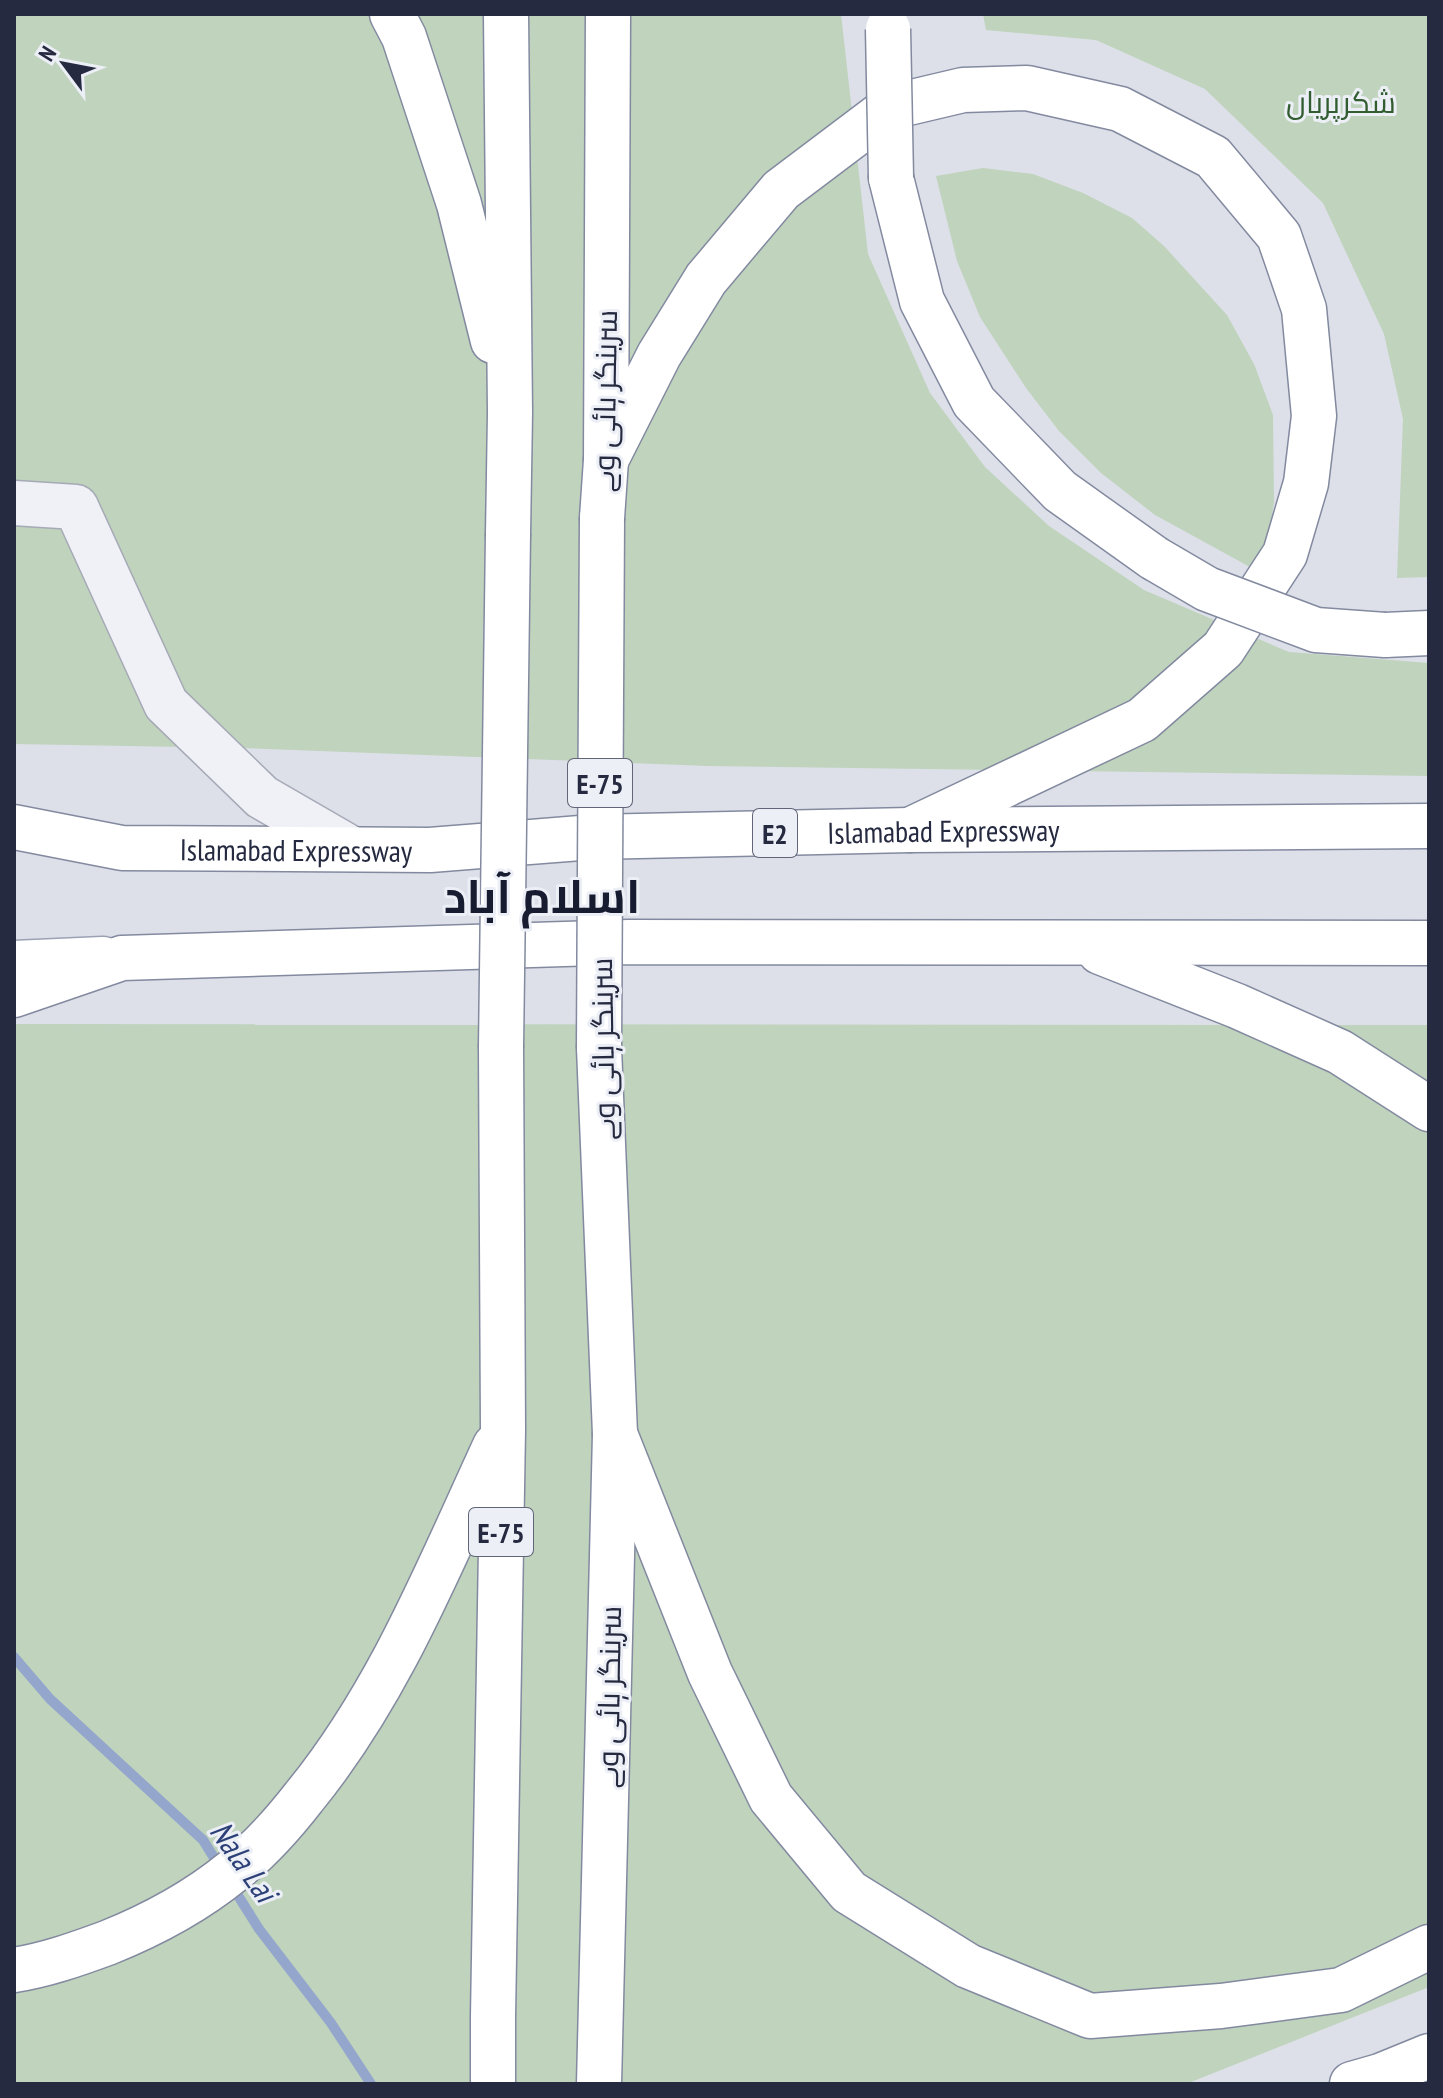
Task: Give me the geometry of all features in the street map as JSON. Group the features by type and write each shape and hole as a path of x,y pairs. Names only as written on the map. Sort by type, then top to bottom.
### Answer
{"main road":[{"path":"392,14 404,37 459,204 510,413"},
{"name":"E-75","path":"493,2084 503,1430 501,1047 510,413 506,14"},
{"name":"سرینگر ہائی وے","path":"599,2080 615,1434 599,1048 608,14"},
{"path":"887,21 891,178 922,301 974,402 1060,491 1154,558 1207,589 1316,630 1385,635 1429,633"},
{"path":"606,460 659,355 706,279 781,190 891,107 963,90 1027,88 1120,109 1213,157 1279,236 1304,309 1314,416 1306,483 1285,554 1223,649 1142,720 910,830"},
{"name":"Islamabad Expressway","path":"122,848 430,850 593,837 910,830 1429,826"},
{"path":"14,827 122,848"},
{"path":"14,846 122,848"},
{"path":"14,963 629,942 1429,943"},
{"path":"1080,944 1237,1006 1340,1052 1429,1109"},
{"path":"14,995 122,958"},
{"path":"14,1970 38,1966 137,1931 233,1871 277,1831 318,1781 368,1707 419,1612 503,1430"},
{"path":"615,1434 710,1673 771,1798 849,1892 968,1966 1090,2016 1221,2006 1341,1990 1429,1947"},
{"path":"1352,2084 1429,2056"}],"lane":[{"path":"14,503 76,507 166,704 262,797 352,849"}],"green space":[{"path":"14,14 841,14 868,254 930,393 985,467 1049,526 1144,590 1289,652 1429,663 1429,776 708,766 243,748 14,744"},
{"name":"شکرپریاں","path":"983,14 1429,14 1429,577 1397,578 1403,419 1384,334 1323,203 1205,89 1096,40 986,30"},
{"path":"983,168 1033,174 1083,193 1132,218 1164,246 1227,315 1254,364 1273,415 1274,502 1269,538 1250,567 1155,515 1101,473 1059,431 1026,388 980,317 957,261 936,176"},
{"path":"14,1024 1429,1025 1429,1987 1186,2084 14,2084"}],"waterway":[{"name":"Nala Lai","path":"14,1657 50,1699 203,1840 221,1869"},
{"name":"Nala Lai","path":"232,1886 259,1929 331,2023 371,2084"}],"district":[{"name":"اسلام آباد","path":"542,896"}]}
